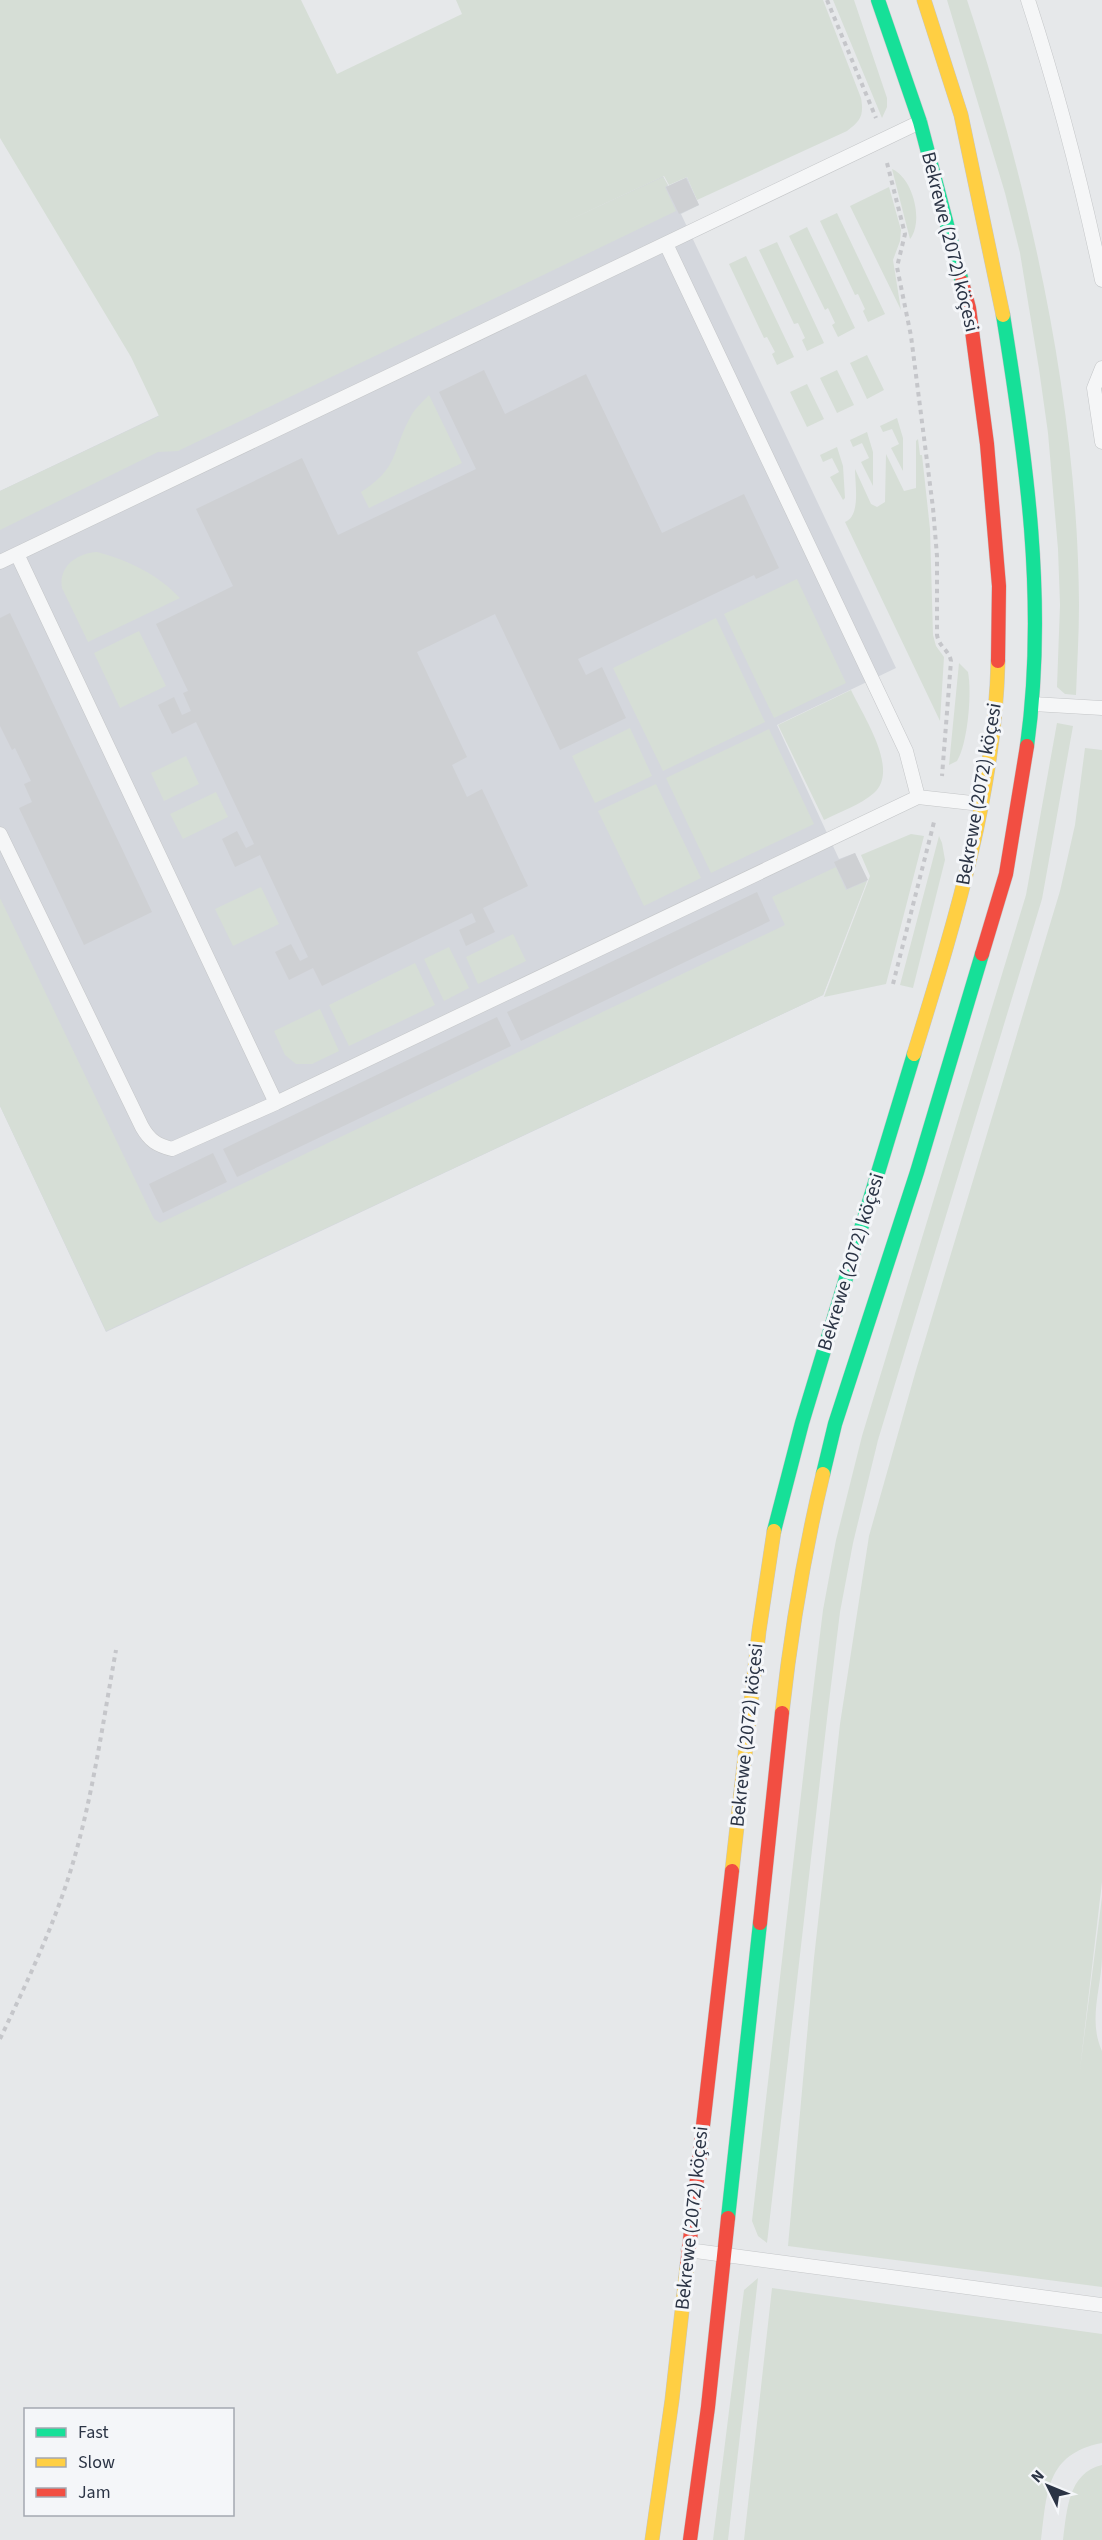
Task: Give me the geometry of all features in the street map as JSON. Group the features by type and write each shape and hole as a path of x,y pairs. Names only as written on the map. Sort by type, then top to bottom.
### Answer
{"main road":[{"name":"Bekrewe (2072) köçesi","path":"652,2540 672,2400 759,1631 774,1529 802,1423 944,956 981,804 997,699 999,598 987,444 969,308 920,122 878,0"},
{"name":"Bekrewe (2072) köçesi","path":"690,2540 708,2407 789,1638 808,1537 836,1424 917,1172 1006,874 1022,794 1033,704 1035,584 1020,422 1000,292 961,115 924,0"}],"lane":[{"path":"1028,0 1064,118 1102,280"},
{"path":"0,562 920,122"},
{"path":"666,244 906,751 918,796"},
{"path":"1102,368 1094,388 1102,442"},
{"path":"17,554 276,1103"},
{"path":"1033,704 1102,708"},
{"path":"0,834 149,1139 159,1146 172,1149 276,1103 918,796 981,804"},
{"path":"688,2250 1102,2305"}],"path":[{"path":"827,0 877,119 905,234 897,267 911,336 933,508 937,556 937,635 939,643 950,654 951,661 944,765 931,836 893,984"},
{"path":"0,2039 48,1936 73,1864 96,1762 116,1650"}],"shaded area":[{"path":"0,0 301,0 337,74 462,14 456,0 823,0 861,98 862,113 856,124 847,131 697,200 687,177 669,185 664,176 561,224 663,177 668,185 665,187 676,211 178,451 158,452 0,530 0,491 159,416 131,357 0,138"},
{"path":"833,0 854,0 887,98 887,107 882,118"},
{"path":"947,0 967,0 1011,146 1046,298 1060,375 1070,452 1076,529 1079,605 1076,695 1065,694 1057,687 1060,605 1058,549 1048,433 1020,253 1005,193"},
{"path":"892,169 906,181 914,201 916,222 910,239"},
{"path":"663,176 668,186 687,177 699,205 681,214 896,668 777,725 839,859 855,853 867,880 823,995 106,1332 0,1106 0,491"},
{"path":"889,187 901,230 900,241 893,260 901,310 850,206"},
{"path":"837,213 885,314 868,322 858,294 855,295 820,221"},
{"path":"807,227 855,328 838,337 828,308 825,310 789,236"},
{"path":"777,242 824,343 807,351 802,340 805,338 798,323 794,324 759,250"},
{"path":"746,256 794,357 777,365 772,354 775,352 767,337 764,338 729,264"},
{"path":"867,355 884,390 867,399 850,363"},
{"path":"837,370 854,405 837,413 820,378"},
{"path":"807,384 824,419 807,427 790,392"},
{"path":"429,395 462,463 369,508 361,492 374,483 389,466 411,416"},
{"path":"897,418 903,438 903,471 891,448 899,444 892,429 883,432 880,426"},
{"path":"867,432 873,452 873,486 861,462 869,458 862,443 853,447 850,440"},
{"path":"918,439 920,455 922,455 930,529 933,635 936,646 944,657 940,721 845,522 850,519 855,507 855,469 871,504 877,507 885,502 886,454 904,491 916,488 916,441"},
{"path":"837,447 843,466 845,498 843,500 830,477 839,472 832,458 823,462 820,455"},
{"path":"97,552 142,569 180,598 88,642 62,588 62,580 66,567 71,562 83,555"},
{"path":"797,579 846,683 774,718 724,614"},
{"path":"716,618 765,722 663,771 613,668"},
{"path":"139,631 166,686 120,708 94,653"},
{"path":"959,663 968,672 970,692 968,717 961,753 957,761 949,765"},
{"path":"851,690 877,743 883,771 881,783 874,793 863,801 824,820 778,725"},
{"path":"1057,723 1073,726 1042,899 878,1440 853,1543 840,1612 767,2243 758,2236 752,2221 823,1610 836,1540 862,1436 1026,895"},
{"path":"630,728 652,776 595,803 572,756"},
{"path":"769,729 814,824 711,873 666,778"},
{"path":"1085,748 1102,750 1102,1882 1080,2069 1102,1897 1102,1958 1096,2005 1096,2028 1102,2051 1102,2287 788,2246 814,1958 840,1724 869,1536 916,1370 1060,891 1075,825"},
{"path":"186,756 199,784 164,801 151,773"},
{"path":"656,784 701,878 644,906 598,811"},
{"path":"216,792 228,817 183,839 170,814"},
{"path":"911,834 924,836 886,984 824,997 870,876 861,855"},
{"path":"939,836 945,860 913,988 900,985"},
{"path":"836,867 846,890 867,881 823,995 106,1331 0,1106 0,898 154,1219 160,1223 785,925 772,897"},
{"path":"261,887 279,924 233,946 215,909"},
{"path":"513,934 526,961 478,984 466,957"},
{"path":"449,947 469,988 444,1001 424,959"},
{"path":"415,963 435,1005 349,1046 329,1005"},
{"path":"320,1009 339,1051 312,1064 296,1064 285,1055 274,1031"},
{"path":"758,2278 728,2540 713,2540 744,2290"},
{"path":"772,2288 1102,2334 1102,2443 1084,2448 1070,2456 1060,2466 1048,2491 1041,2540 744,2540"},
{"path":"1102,2465 1102,2540 1063,2540 1068,2505 1076,2484 1091,2469"}],"building":[{"path":"686,178 699,205 679,214 666,187"},
{"path":"484,370 505,414 586,374 662,533 744,494 779,568 756,579 754,575 578,659 586,675 602,667 626,718 560,750 495,614 417,652 467,757 452,765 467,797 482,789 528,886 483,908 495,932 466,946 459,930 476,922 472,913 322,986 313,968 289,980 275,952 291,944 300,961 308,957 260,855 235,867 222,839 237,831 246,848 254,844 196,722 172,734 158,705 174,697 182,715 191,711 183,693 188,691 156,624 233,586 196,509 302,458 338,535 476,469 439,392"},
{"path":"10,613 152,912 84,945 19,808 32,802 24,784 31,781 15,748 12,750 0,726 0,618"},
{"path":"855,853 868,880 847,889 834,862"},
{"path":"757,892 770,921 521,1041 507,1012"},
{"path":"497,1017 511,1046 237,1177 223,1149"},
{"path":"213,1153 227,1182 163,1213 149,1184"}],"traffic: fast":[{"path":"878,0 920,122 962,282"},
{"path":"1003,315 1019,422 1031,530 1035,638 1033,692 1027,746"},
{"path":"823,1474 835,1424 917,1172 982,954"},
{"path":"774,1531 802,1423 914,1054"},
{"path":"728,2218 760,1923"}],"traffic: slow":[{"path":"924,0 961,115 1003,315"},
{"path":"914,1054 970,860 989,761 998,661"},
{"path":"782,1713 799,1593 823,1474"},
{"path":"732,1871 759,1631 774,1531"},
{"path":"652,2540 672,2400 687,2266"}],"traffic: jam":[{"path":"962,282 969,308 987,444 999,586 998,661"},
{"path":"982,954 1006,874 1027,746"},
{"path":"760,1923 782,1713"},
{"path":"687,2266 732,1871"},
{"path":"690,2540 708,2407 728,2218"}]}
